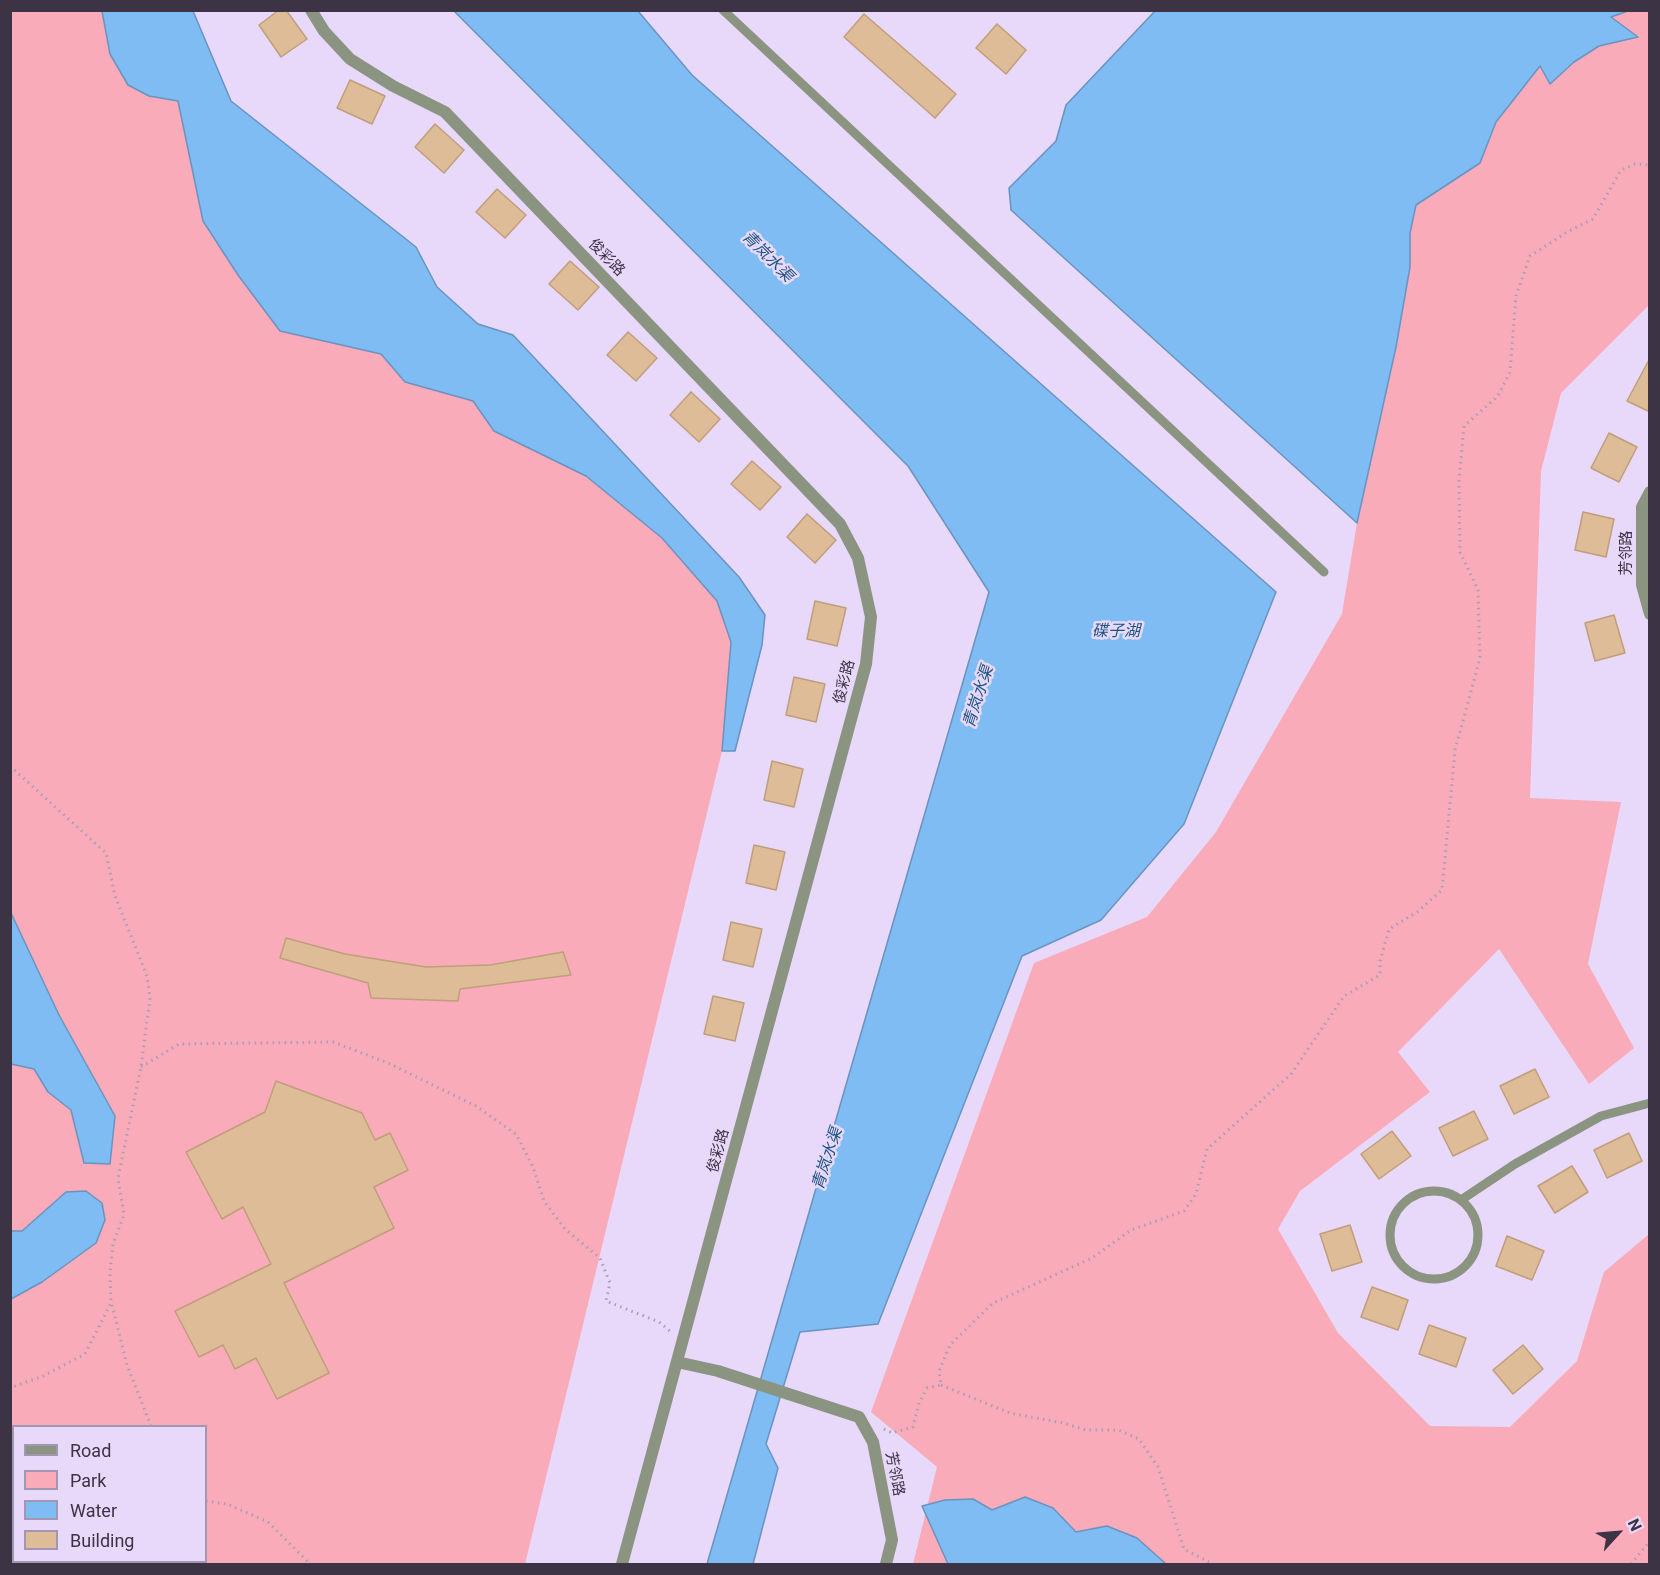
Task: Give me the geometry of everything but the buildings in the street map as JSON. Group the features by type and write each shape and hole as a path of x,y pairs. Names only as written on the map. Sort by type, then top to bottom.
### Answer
{"street":[{"name":"俊彩路","path":"311,10 324,31 350,60 393,86 445,112 840,524 858,558 871,616 866,664 622,1564"},
{"name":"芳邻路","path":"1650,492 1642,507 1642,585 1650,614"},
{"path":"677,1362 718,1371 859,1417"},
{"name":"芳邻路","path":"859,1417 873,1442 892,1540 886,1564"}],"lane":[{"path":"723,10 1324,572"},
{"path":"1461,1200 1515,1164 1601,1116 1650,1103"},
{"path":"1432,1191 1447,1193 1461,1200 1473,1214 1478,1228 1474,1254 1465,1267 1454,1275 1439,1280 1415,1276 1398,1262 1391,1249 1389,1229 1394,1214 1414,1195 1432,1191"}],"path":[{"path":"941,1386 939,1371 950,1346 993,1303 1092,1258 1131,1230 1184,1211 1196,1194 1207,1149 1292,1074 1344,996 1380,975 1380,961 1389,929 1417,912 1442,890 1455,750 1480,658 1478,590 1460,552 1459,480 1464,426 1498,396 1510,372 1516,296 1530,256 1567,232 1593,219 1621,170 1635,164 1650,165"},
{"path":"10,766 106,853 115,896 147,976 150,998 141,1067 118,1178 124,1215 113,1244 110,1273 111,1304 127,1365 151,1425"},
{"path":"141,1067 179,1044 333,1042 387,1063 477,1106 516,1134 533,1167 544,1201 565,1229 600,1258 610,1283 606,1301 659,1322 682,1342"},
{"path":"10,1388 44,1376 85,1354 111,1304"},
{"path":"859,1417 892,1432 913,1427 919,1403 927,1388 941,1386 1010,1413 1063,1423 1086,1430 1118,1430 1139,1439 1158,1467 1184,1549 1213,1564"},
{"path":"207,1502 227,1504 268,1522 310,1564"},
{"path":"1631,1564 1650,1541"}],"green space":[{"path":"11,11 102,11 110,54 149,96 178,100 203,221 238,275 280,330 381,354 405,382 473,401 494,431 586,476 662,538 718,601 731,642 722,751 525,1564 11,1564 11,1299 42,1282 96,1243 66,1192 22,1231 11,1231 10,1064 34,1069 48,1092 71,1110 84,1163 59,1015 10,913"},
{"path":"1628,11 1649,11 1649,305 1561,393 1541,471 1530,798 1621,802 1588,964 1634,1048 1589,1084 1499,949 1398,1052 1430,1092 1300,1191 1278,1229 1338,1333 1430,1426 1510,1427 1577,1361 1604,1272 1649,1234 1649,1564 913,1564 937,1467 871,1412 1034,963 1147,917 1216,832 1342,614 1357,523 1396,347 1410,267 1410,233 1416,205 1480,163 1496,122 1540,66 1550,84 1574,62 1599,46 1638,37 1610,17"}],"water":[{"path":"102,11 193,11 231,101 416,247 437,287 478,324 513,335 739,577 765,615 762,645 735,751 722,751 731,642 717,601 662,538 586,476 494,431 473,401 405,382 381,354 280,331 238,275 203,221 178,101 149,96 128,85 110,54"},
{"name":"碟子湖","path":"454,11 638,11 692,75 1276,592 1184,824 1101,920 1022,956 878,1324 800,1332 766,1444 778,1468 753,1564 707,1564 989,592 908,466"},
{"path":"1155,11 1628,11 1611,17 1638,37 1599,46 1574,62 1550,84 1540,66 1496,122 1480,163 1416,205 1410,233 1410,267 1396,347 1357,523 1011,210 1009,188 1056,141 1066,105"},
{"path":"11,913 59,1015 115,1116 110,1164 84,1163 71,1110 48,1092 34,1069 11,1064"},
{"path":"86,1191 102,1203 105,1220 96,1243 42,1282 11,1299 11,1231 22,1231 66,1192"},
{"path":"1025,1497 1053,1508 1076,1532 1107,1526 1137,1538 1166,1564 948,1564 922,1506 945,1500 973,1499 992,1510"}],"water label":[{"name":"青岚水渠","path":"767,257"},
{"name":"青岚水渠","path":"979,697"},
{"name":"青岚水渠","path":"828,1159"}]}
